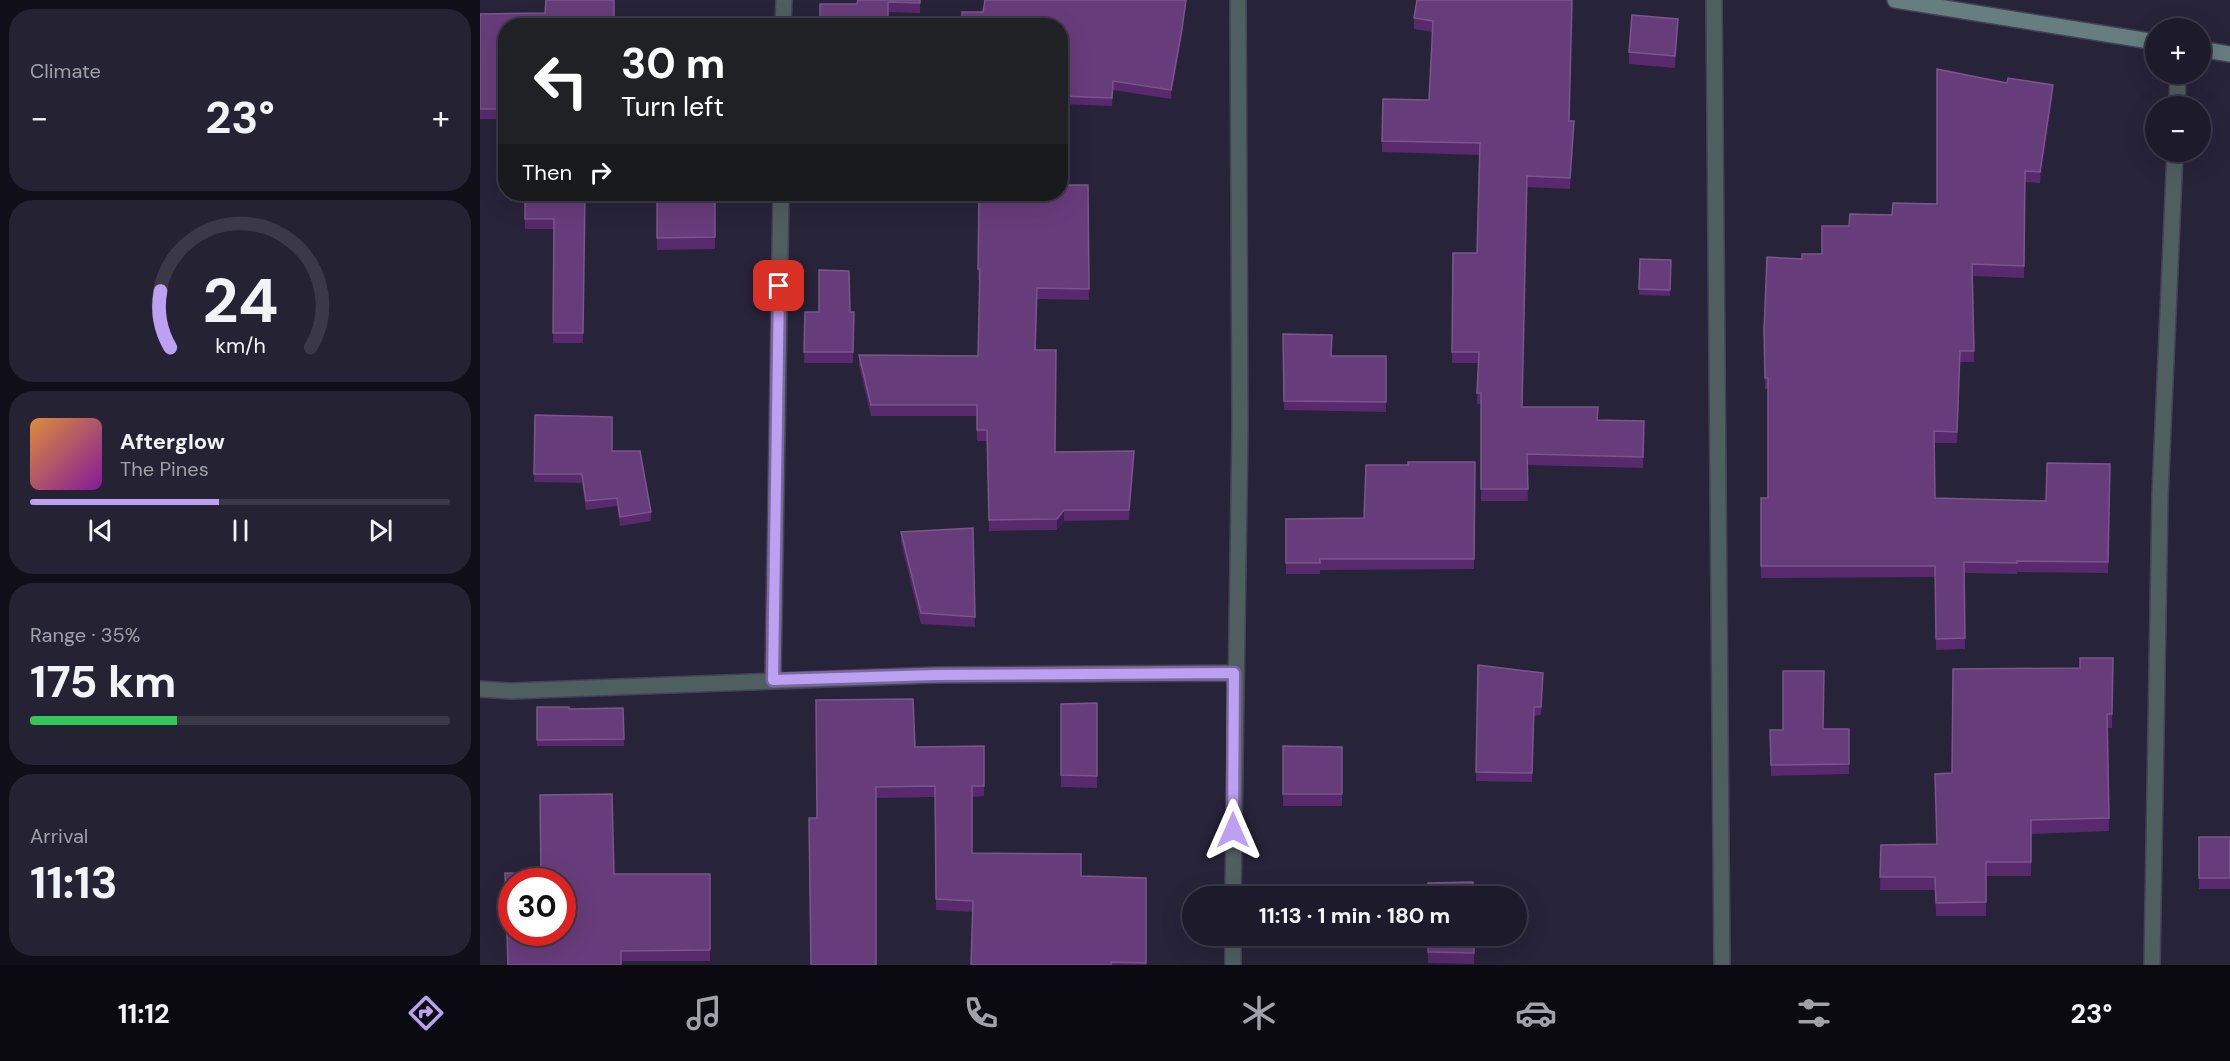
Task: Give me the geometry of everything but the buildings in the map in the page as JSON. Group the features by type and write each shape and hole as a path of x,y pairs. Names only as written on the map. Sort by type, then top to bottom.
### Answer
{"street":[{"path":"783,18 784,0"},
{"path":"1233,886 1234,673 1240,428 1238,0"},
{"path":"1714,0 1722,965"},
{"path":"1894,0 2145,40"},
{"path":"2211,51 2230,54"},
{"path":"2152,965 2160,496 2175,162"},
{"path":"773,680 781,201"},
{"path":"480,689 511,691 935,675 1234,673"},
{"path":"1233,946 1233,965"}],"route":[{"path":"779,286 773,680 935,675 1234,673 1233,830"}]}
